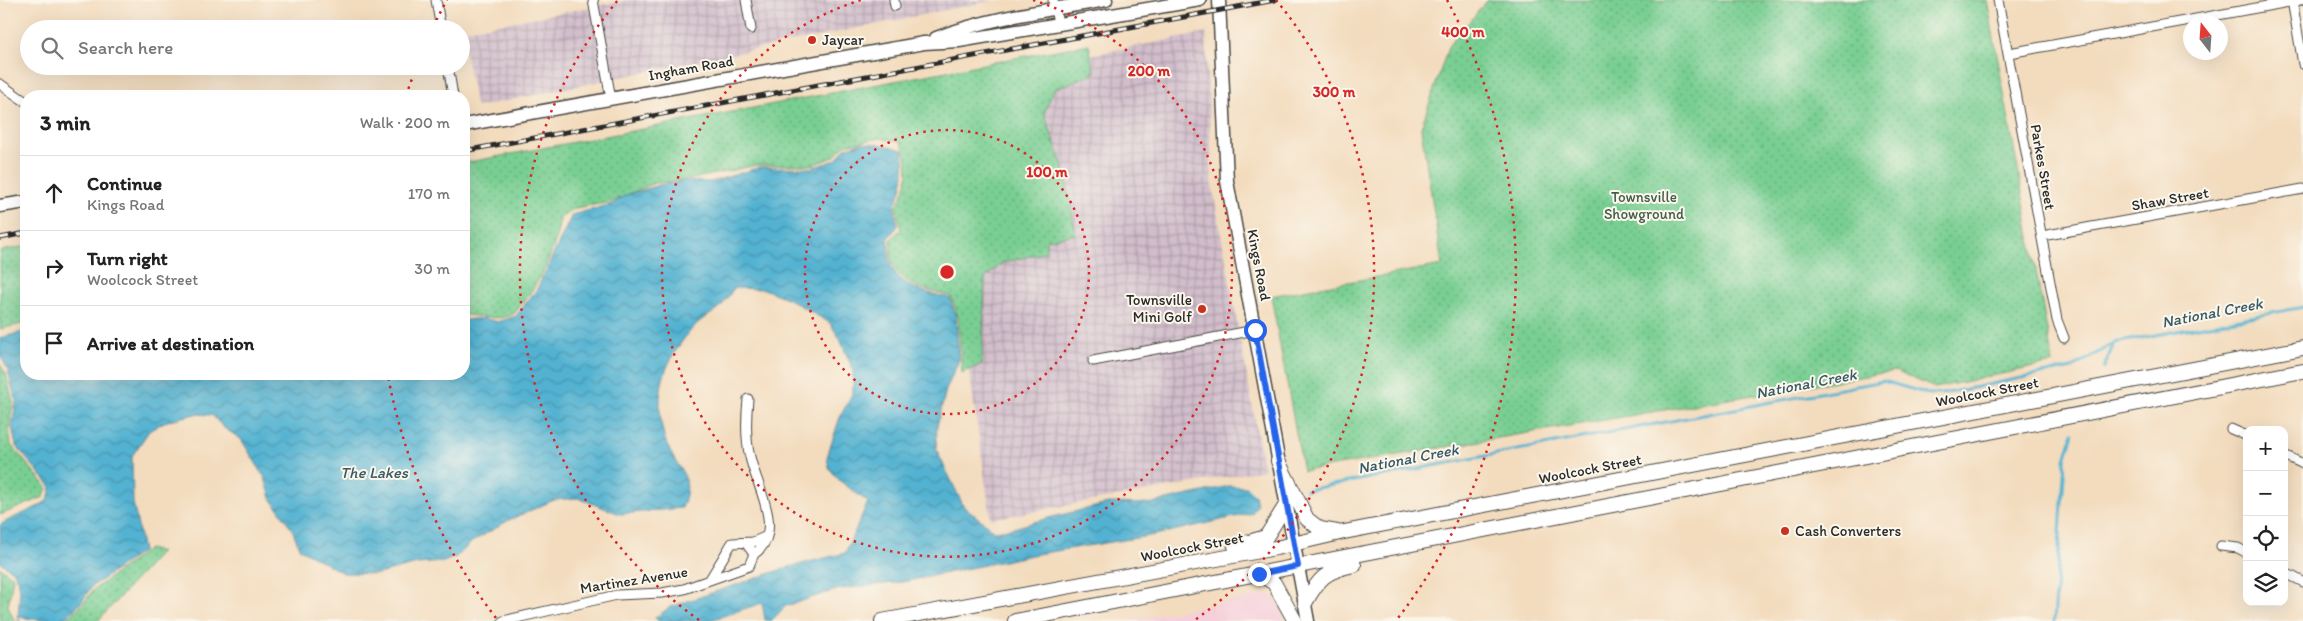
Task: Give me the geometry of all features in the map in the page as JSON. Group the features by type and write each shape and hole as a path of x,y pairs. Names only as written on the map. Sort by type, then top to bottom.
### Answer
{"main road":[{"name":"Ingham Road","path":"924,43 987,21 1054,4 1106,0"},
{"name":"Ingham Road","path":"470,123 924,43 959,41 1200,0"},
{"name":"Kings Road","path":"1218,0 1227,181 1308,621"},
{"path":"0,206 20,203"},
{"name":"Woolcock Street","path":"882,621 1155,571 1344,532 2303,348"},
{"path":"1014,621 2303,371"},
{"path":"1278,460 1307,519 1320,529 1344,532"},
{"path":"1155,571 1214,550 1260,540 1271,531 1286,505"},
{"path":"1305,603 1318,580 1340,568 1504,536 1566,515"},
{"path":"1259,574 1274,583 1295,621"}],"street":[{"path":"436,0 439,20"},
{"path":"593,0 611,98"},
{"path":"746,0 751,30"},
{"name":"Parkes Street","path":"1998,0 2057,320 2064,338"},
{"path":"2008,53 2295,1 2303,64"},
{"path":"1054,4 1058,23"},
{"path":"450,75 452,90"},
{"path":"0,84 20,98"},
{"name":"Shaw Street","path":"2042,236 2303,189"},
{"path":"1093,360 1255,330"},
{"path":"748,399 746,438 750,459 762,488 767,516 766,537"},
{"path":"2231,429 2243,434"},
{"path":"2288,457 2303,464"},
{"name":"Martinez Avenue","path":"710,579 732,543 766,537"},
{"name":"Martinez Avenue","path":"503,621 617,595 662,593 684,589 749,566 754,554 760,549 766,537"},
{"path":"746,542 754,554"},
{"path":"2221,546 2238,548 2243,551"},
{"path":"725,554 731,567 740,569"},
{"path":"2288,574 2303,582"}],"shaded area":[{"path":"629,0 994,0 476,107 470,75 470,29"},
{"path":"1206,33 1212,185 1264,470 991,519 927,86"},
{"path":"1269,594 1279,603 1284,621 1126,621"}],"green space":[{"name":"Townsville Showground","path":"1488,0 1987,0 2053,363 1935,388 1895,371 1303,471 1271,296 1442,265 1421,128 1449,45"},
{"path":"1089,44 1094,73 1054,89 1044,113 1063,166 1076,234 1046,240 1046,252 1002,263 985,278 982,364 962,373 958,317 951,296 925,290 909,282 896,270 892,262 891,239 901,229 896,207 904,191 908,175 907,159 901,142 880,138 844,145 834,157 812,165 756,165 692,179 654,183 611,202 575,208 560,218 552,252 530,293 514,313 502,318 470,316 470,162"},
{"path":"20,247 20,324 0,329 0,251"},
{"path":"0,364 6,374 13,403 9,427 11,445 47,487 44,497 0,515"},
{"path":"149,549 161,552 98,621 65,621 83,604 93,590"},
{"path":"0,567 13,577 8,606 14,620 21,621 0,621"}],"water":[{"name":"The Lakes","path":"861,143 879,144 903,150 903,179 894,206 898,226 888,238 890,262 900,278 914,288 950,298 956,317 959,360 946,390 937,426 936,449 964,507 995,531 1014,528 1112,503 1149,504 1229,486 1247,487 1255,495 1257,505 1252,513 1155,535 1037,554 903,582 839,589 786,606 771,621 765,620 762,603 708,621 658,621 655,618 670,607 789,567 845,553 868,502 840,481 829,468 827,457 840,417 853,392 853,370 840,339 830,323 789,299 764,289 734,288 721,307 694,326 680,344 663,379 660,399 661,420 665,440 682,470 686,482 687,489 682,508 620,514 578,498 554,500 509,520 472,542 456,557 443,562 417,564 378,574 343,573 300,549 292,529 271,498 265,478 241,439 224,428 212,415 195,414 164,422 149,431 132,456 133,502 143,551 91,587 81,603 64,619 41,620 18,617 20,590 15,573 0,562 0,525 48,500 51,487 16,446 12,427 16,402 8,370 0,355 0,338 20,333 20,380 470,380 470,319 483,318 498,322 516,316 537,289 572,215 612,204 626,195 659,185 684,181 711,182 760,167 811,168 836,160 845,148"}],"waterway":[{"name":"National Creek","path":"1306,490 1883,381 1929,394 1942,394 2072,368 2114,343 2303,307"},
{"path":"2104,368 2114,343"},
{"path":"2054,621 2065,460 2073,433"}],"railway":[{"path":"470,150 1275,0"},
{"path":"0,238 20,234"}],"place":[{"name":"Jaycar","path":"812,40"},
{"name":"Townsville Mini Golf","path":"1202,309"},
{"name":"Cash Converters","path":"1785,531"}],"route":[{"path":"1255,330 1289,526 1298,566 1259,574"}]}
